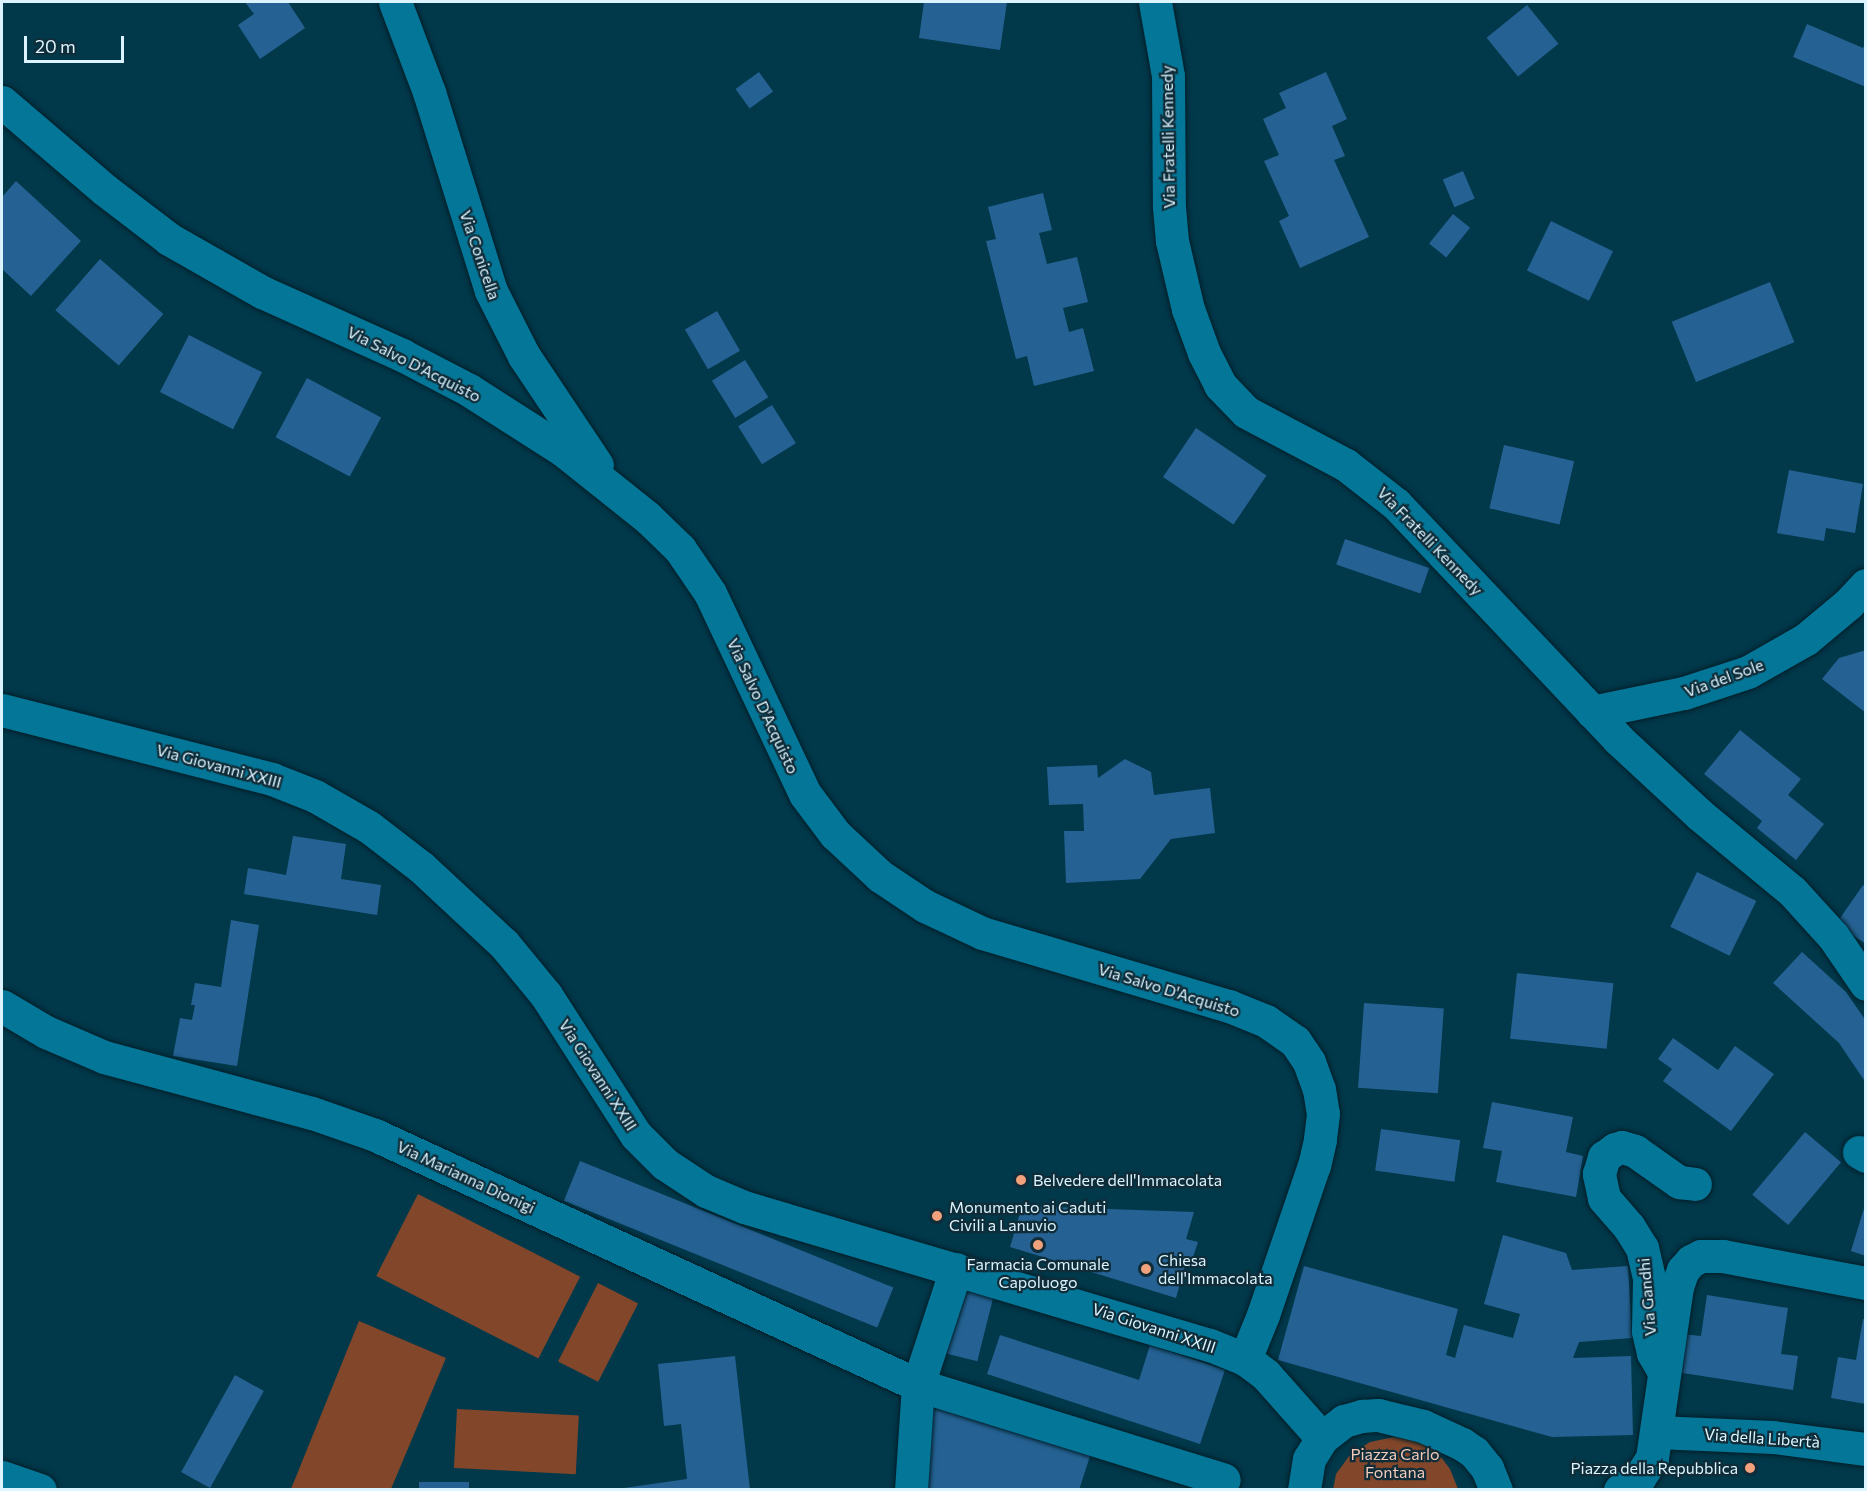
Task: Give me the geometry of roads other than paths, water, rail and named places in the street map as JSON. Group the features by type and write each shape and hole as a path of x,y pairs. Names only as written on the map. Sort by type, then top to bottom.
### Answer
{"street":[{"name":"Via Conicella","path":"396,2 429,92 491,291 524,356 612,487"},
{"name":"Via Fratelli Kennedy","path":"1155,2 1168,76 1169,197 1172,241 1188,309 1216,378 1227,394 1246,412 1336,459 1384,493 1592,712 1668,787 1792,891 1833,936 1866,984"},
{"name":"Via Salvo D'Acquisto","path":"2,102 105,190 169,238 262,292 402,355 460,385 563,450 612,487 668,537 701,577 722,616 805,794 835,834 873,871 925,906 982,933 1229,1006 1275,1026 1295,1041 1315,1077 1322,1102 1320,1140 1314,1166 1263,1316 1245,1359"},
{"name":"Via del Sole","path":"1592,712 1684,693 1748,672 1778,658 1812,634 1866,585"},
{"name":"Via Giovanni XXIII","path":"2,710 249,772 315,796 354,816 421,867 511,952 570,1030 628,1125 655,1156 676,1173 706,1191 744,1207 1186,1335 1245,1359 1279,1387 1322,1438"},
{"name":"Via Marianna Dionigi","path":"2,1006 46,1032 104,1058 312,1113 385,1139 918,1385 1104,1445 1224,1480"},
{"name":"Via Gandhi","path":"1665,1374 1653,1353 1648,1331 1649,1278 1642,1248 1629,1227 1604,1198 1599,1174 1604,1157 1615,1149 1622,1148 1635,1151 1679,1182 1695,1184"},
{"name":"Via Gandhi","path":"1620,1490 1639,1478 1652,1458 1658,1432 1678,1281 1691,1261 1701,1256 1723,1256 1866,1283"},
{"path":"911,1490 918,1385 956,1269"},
{"path":"1304,1490 1309,1459 1322,1438 1344,1421 1362,1416 1385,1416 1424,1426 1474,1452 1487,1468 1496,1490"},
{"name":"Via della Libertà","path":"1658,1432 1773,1437 1866,1449"},
{"path":"2,1477 40,1490"}],"place":[{"name":"Belvedere dell'Immacolata","path":"1021,1180"},
{"name":"Monumento ai Caduti Civili a Lanuvio","path":"937,1216"},
{"name":"Farmacia Comunale Capoluogo","path":"1038,1245"},
{"name":"Chiesa dell'Immacolata","path":"1146,1269"},
{"name":"Piazza della Repubblica","path":"1750,1468"}],"park label":[{"name":"Piazza Carlo Fontana","path":"1395,1463"}]}
